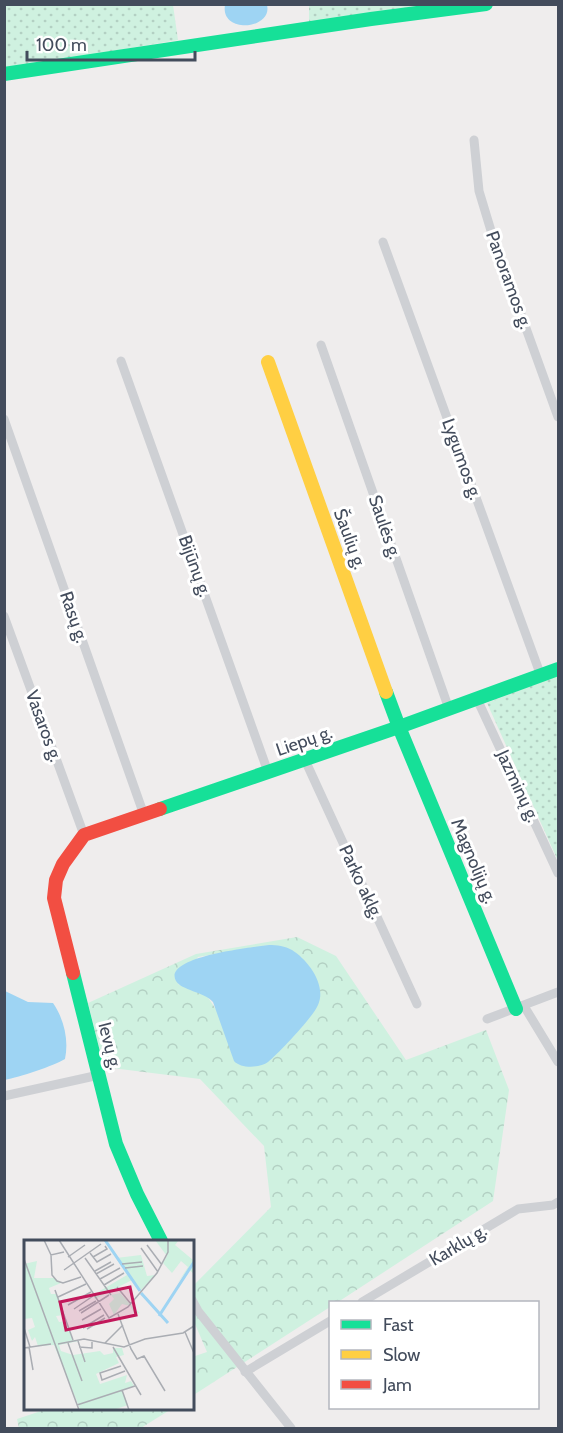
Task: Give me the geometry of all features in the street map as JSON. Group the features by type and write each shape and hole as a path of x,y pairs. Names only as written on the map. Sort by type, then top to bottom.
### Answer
{"street":[{"path":"4,74 486,4"},
{"name":"Panoramos g.","path":"474,140 479,191 492,234 558,417"},
{"name":"Lygumos g.","path":"383,242 541,676"},
{"name":"Saulės g.","path":"321,345 448,709"},
{"name":"Bijūnų g.","path":"121,361 268,772"},
{"name":"Šaulių g.","path":"268,363 399,727"},
{"name":"Rasų g.","path":"4,419 144,815"},
{"name":"Vasaros g.","path":"4,616 84,835"},
{"name":"Liepų g.","path":"84,835 305,760 558,669"},
{"name":"Jazminų g.","path":"477,699 558,873"},
{"name":"Magnolijų g.","path":"399,727 520,1007"},
{"name":"Parko aklg.","path":"305,760 417,1004"},
{"name":"Ievų g.","path":"84,835 67,855 58,872 54,898 116,1144 137,1194 160,1240"},
{"path":"487,1019 558,993"},
{"path":"520,1007 558,1062"},
{"path":"4,1096 99,1075"},
{"name":"Karklų g.","path":"364,1301 518,1209 553,1205 558,1202"},
{"path":"194,1304 245,1372 291,1428"},
{"path":"245,1372 329,1322"}],"green space":[{"path":"309,4 436,5 309,24"},
{"path":"4,5 173,5 178,40 5,69"},
{"path":"558,675 558,861 487,703"},
{"path":"297,937 336,956 406,1060 486,1030 509,1090 493,1201 340,1301 329,1301 329,1308 194,1395 194,1356 207,1352 194,1322 194,1285 271,1207 264,1146 200,1079 104,1067 88,1003 196,954","holes":["269,945 291,950 217,1011 207,996 178,984 198,957"]},
{"path":"47,1409 171,1409 141,1428 19,1428 17,1419"}],"water":[{"path":"225,5 267,5 267,13 255,24 238,24 230,21"},
{"path":"269,945 289,949 304,960 318,981 320,997 310,1018 295,1035 268,1062 251,1067 237,1064 234,1061 213,1002 179,984 176,981 175,972 183,965 212,954"},
{"path":"5,991 28,1002 53,1003 65,1030 65,1059 5,1080"}],"traffic: fast":[{"path":"4,74 486,4"},
{"path":"160,809 399,727 558,669"},
{"path":"386,692 516,1009"},
{"path":"73,973 116,1144 137,1194 160,1240"}],"traffic: slow":[{"path":"268,362 386,692"}],"traffic: jam":[{"path":"73,973 54,898 56,880 63,864 84,835 160,809"}]}
